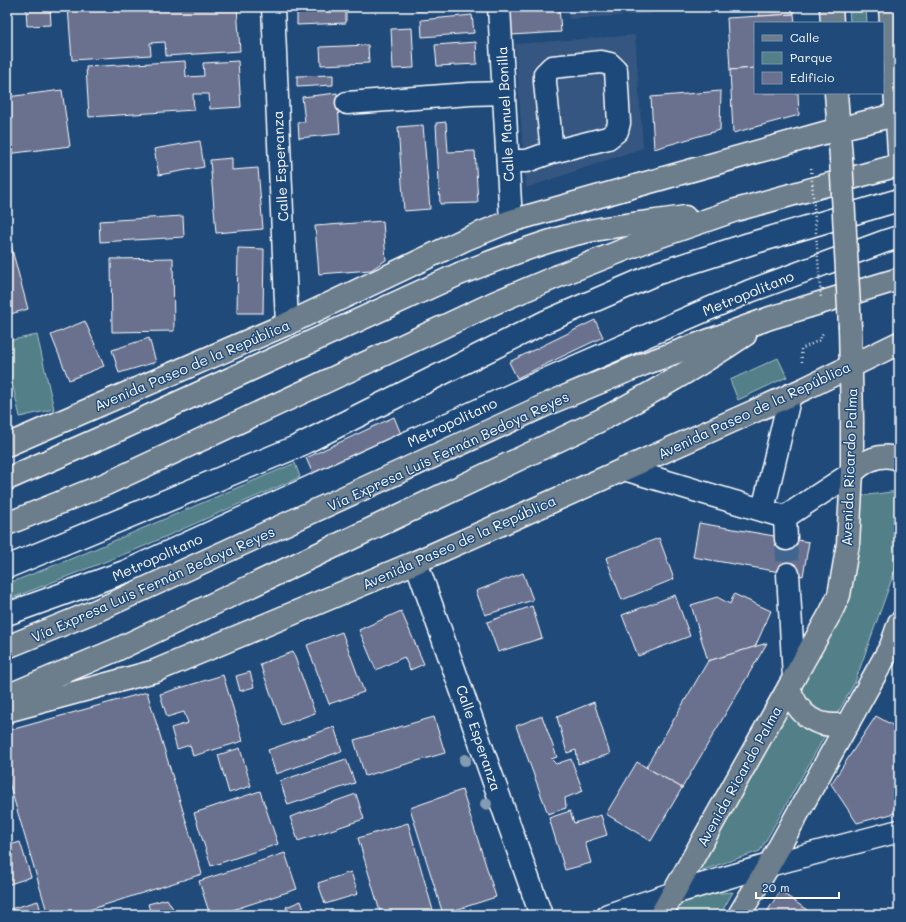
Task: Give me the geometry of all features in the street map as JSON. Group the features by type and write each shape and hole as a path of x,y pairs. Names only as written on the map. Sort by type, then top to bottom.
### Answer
{"main road":[{"path":"831,7 832,22"},
{"path":"890,7 898,114 899,153"},
{"name":"Avenida Ricardo Palma","path":"661,915 831,612 839,595 848,544 852,473 850,327 836,94"},
{"name":"Avenida Paseo de la República","path":"7,445 287,324 466,239 511,221 838,128 898,114"},
{"path":"7,524 106,484 563,274 649,240 736,210 899,165"},
{"path":"7,479 112,433 459,274 514,253 565,237 603,229 736,210"},
{"name":"Vía Expresa Luis Fernán Bedoya Reyes","path":"7,647 98,610 552,402 644,364 770,318 899,279"},
{"path":"7,696 116,650 601,420 686,372 770,318"},
{"name":"Avenida Paseo de la República","path":"7,711 156,670 416,562 790,395 899,343"},
{"path":"852,473 861,464 872,459 884,456 899,459"},
{"path":"739,915 769,866 891,646 899,624"},
{"path":"791,682 792,698 807,716 816,722 827,725 838,726 848,724"}],"street":[{"name":"Calle Esperanza","path":"273,7 287,324"},
{"name":"Calle Manuel Bonilla","path":"499,7 511,221"},
{"path":"508,161 527,161 552,152 608,138 617,131 620,123 616,70 610,64 601,62 552,66 545,74 552,152"},
{"path":"347,103 504,93"},
{"path":"7,567 296,447 547,321 658,272 899,200"},
{"name":"Metropolitano","path":"7,614 127,571 540,382 750,291 899,237"},
{"path":"763,510 790,395"},
{"path":"624,469 785,517"},
{"path":"785,517 852,473"},
{"path":"785,517 786,538"},
{"name":"Calle Esperanza","path":"416,562 541,915"},
{"path":"788,574 791,682"},
{"path":"617,913 674,892 899,831"}],"path":[{"path":"811,168 821,300"},
{"path":"802,368 801,349 820,340 823,331"}],"shaded area":[{"path":"568,7 650,7 651,14 569,19"},
{"path":"635,35 643,148 526,188 515,44"}],"green space":[{"path":"849,7 866,7 867,22 850,22"},
{"path":"37,335 54,409 20,417 7,361 7,341"},
{"path":"778,358 787,377 738,400 730,380"},
{"path":"295,463 300,477 140,548 7,600 7,584 83,554"},
{"path":"898,491 899,559 855,682 760,851 697,872 849,597 861,496"},
{"path":"733,892 720,915 675,915 685,896"}],"building":[{"path":"26,7 50,7 51,25 27,26"},
{"path":"68,7 237,7 240,51 166,56 165,42 150,43 151,55 72,60"},
{"path":"417,7 462,7 462,9 417,11"},
{"path":"510,7 559,7 561,32 511,35"},
{"path":"758,7 794,7 794,14 759,16"},
{"path":"346,8 346,23 297,25 297,10"},
{"path":"794,14 795,22 754,22 754,68 730,70 727,18"},
{"path":"472,15 474,33 422,37 421,20"},
{"path":"412,28 414,68 393,69 391,29"},
{"path":"476,42 477,64 437,66 435,45"},
{"path":"368,45 369,63 321,65 320,47"},
{"path":"185,61 186,77 204,76 203,63 238,61 241,107 210,109 209,94 193,94 194,110 89,117 86,67"},
{"path":"754,68 754,94 798,94 799,115 733,133 730,70"},
{"path":"333,75 333,85 297,87 297,76"},
{"path":"62,90 70,146 7,154 7,97"},
{"path":"721,91 720,130 654,149 651,97"},
{"path":"337,93 340,134 299,138 298,122 305,122 302,97"},
{"path":"446,122 448,152 475,151 478,203 440,204 436,123"},
{"path":"423,125 430,209 404,211 398,127"},
{"path":"200,141 204,167 159,175 154,149"},
{"path":"232,158 232,170 258,168 263,229 216,233 210,160"},
{"path":"183,216 184,237 100,242 99,221"},
{"path":"383,221 386,260 371,270 319,274 315,226"},
{"path":"7,231 28,309 7,315"},
{"path":"238,248 264,249 263,313 237,313"},
{"path":"173,258 174,331 112,332 111,259"},
{"path":"595,320 603,337 517,378 509,362"},
{"path":"85,321 104,366 69,380 51,335"},
{"path":"149,338 156,362 119,373 112,350"},
{"path":"394,417 401,434 313,474 306,458"},
{"path":"699,523 809,542 803,576 693,557"},
{"path":"659,538 674,579 622,600 606,558"},
{"path":"523,573 533,600 485,615 476,591"},
{"path":"734,594 771,611 755,647 708,661 691,605 717,597 730,604"},
{"path":"675,595 690,636 638,656 622,615"},
{"path":"532,606 542,638 498,652 487,622"},
{"path":"401,611 424,664 410,670 404,657 376,670 359,630"},
{"path":"342,632 364,692 329,704 307,645"},
{"path":"767,643 682,788 646,767 708,661"},
{"path":"293,652 315,713 282,725 260,664"},
{"path":"250,672 254,687 240,691 236,676"},
{"path":"223,675 243,741 193,756 190,745 177,749 171,728 188,723 184,712 167,717 160,694"},
{"path":"147,692 202,874 73,915 48,915 7,776 7,731"},
{"path":"594,702 610,754 578,764 576,750 567,753 557,717"},
{"path":"542,716 557,757 551,759 556,764 571,759 583,791 565,798 566,808 548,814 516,726"},
{"path":"876,716 894,726 899,751 899,812 857,823 831,784"},
{"path":"434,717 445,753 365,776 354,740"},
{"path":"334,727 342,751 276,774 268,750"},
{"path":"240,748 251,786 229,793 218,755"},
{"path":"346,759 355,783 288,805 280,781"},
{"path":"637,762 682,788 651,841 606,814"},
{"path":"462,790 496,897 443,914 410,808"},
{"path":"260,791 278,844 211,866 194,813"},
{"path":"356,794 364,819 298,841 290,817"},
{"path":"570,811 574,823 601,815 607,835 585,842 591,863 565,870 549,818"},
{"path":"408,823 434,914 381,915 358,838"},
{"path":"20,842 31,877 7,885 7,846"},
{"path":"285,853 297,889 217,915 210,915 199,881"},
{"path":"351,872 358,894 325,904 318,883"},
{"path":"780,891 807,910 809,915 765,915"},
{"path":"167,899 177,915 151,915 148,904"},
{"path":"38,901 42,915 7,915 7,910"},
{"path":"301,901 306,915 288,915 286,907"}],"tunnel":[{"path":"786,539 788,574"}]}
